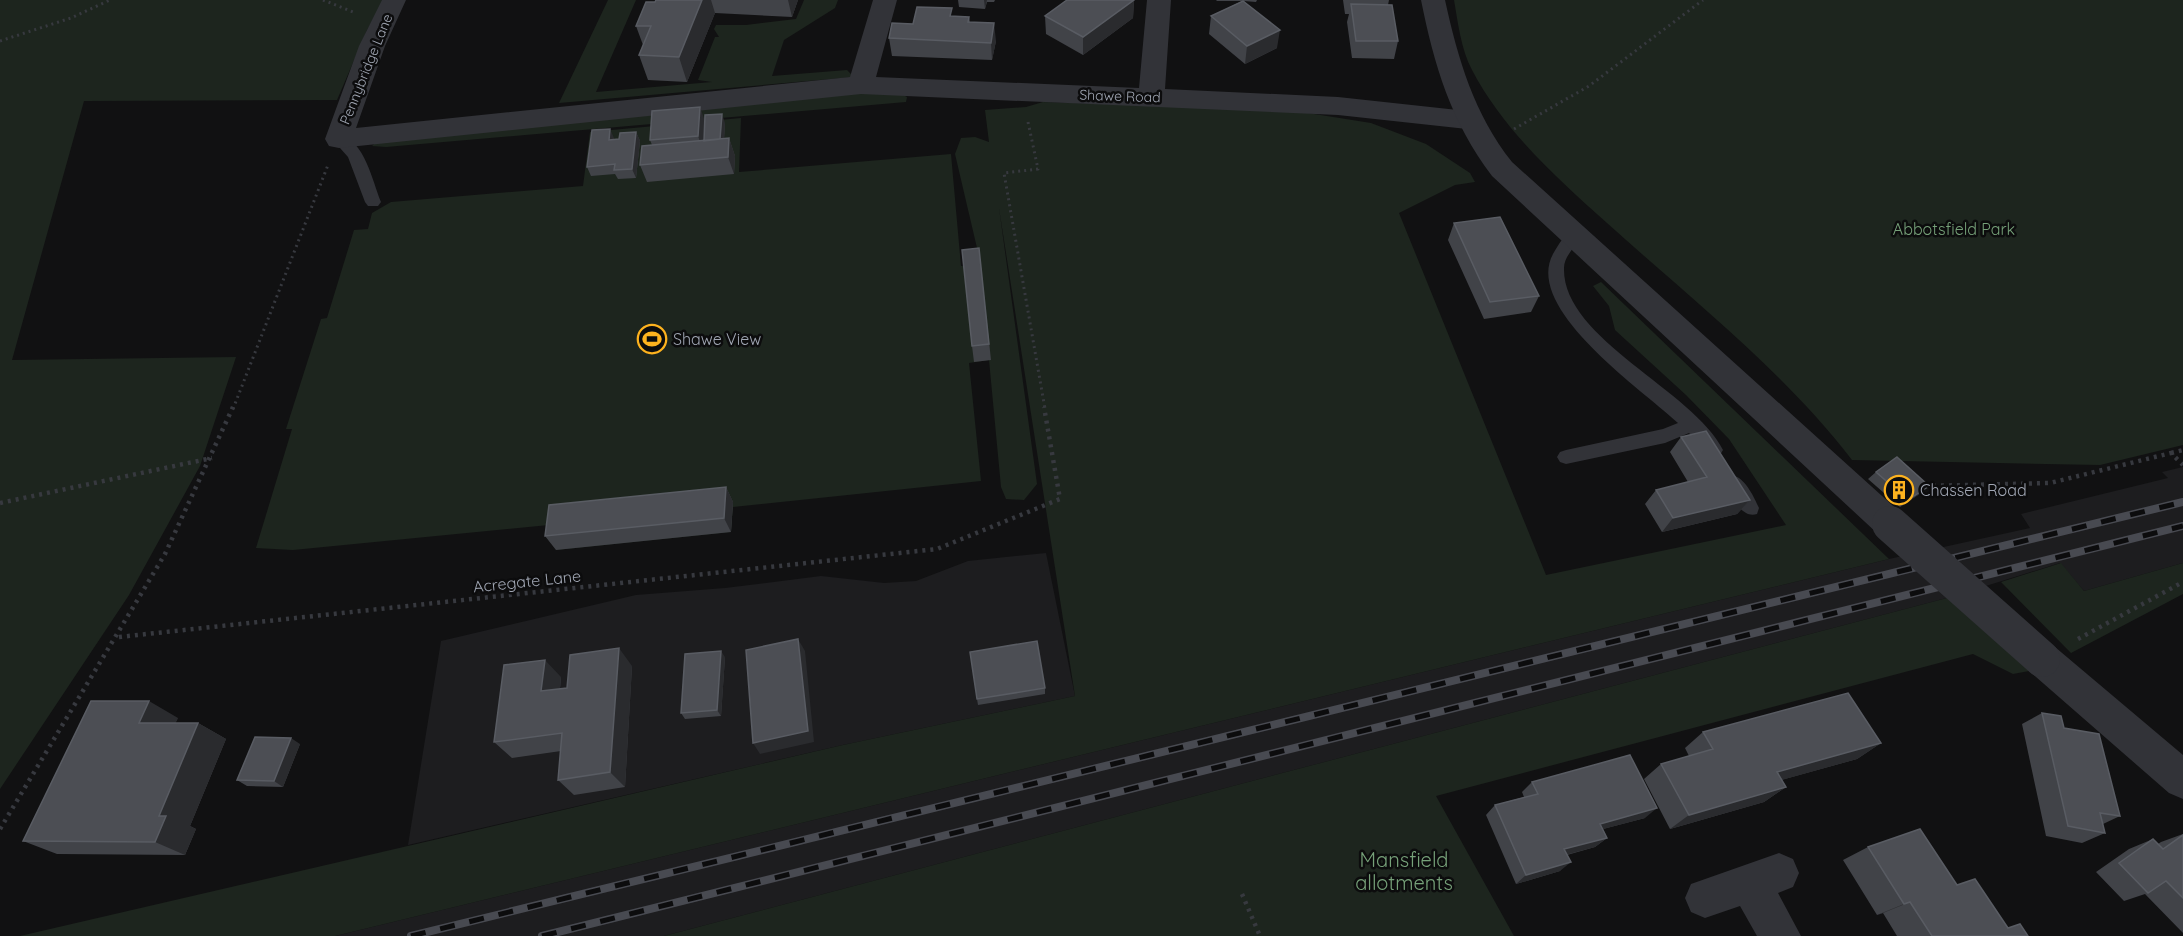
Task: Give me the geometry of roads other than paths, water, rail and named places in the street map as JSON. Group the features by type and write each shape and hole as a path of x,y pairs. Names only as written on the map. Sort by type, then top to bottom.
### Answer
{"street":[{"name":"Pennybridge Lane","path":"339,139 372,46 394,0"},
{"path":"861,85 885,0"},
{"path":"1151,97 1159,0"},
{"path":"1433,0 1467,120 1481,145 1502,169 1890,524 2044,661 2183,780"},
{"name":"Shawe Road","path":"339,139 861,85 1338,106 1467,120"},
{"path":"1705,898 1764,878 1780,936"}],"lane":[{"path":"339,139 355,155 373,202"},
{"path":"1574,236 1562,252 1556,268 1568,309 1605,349 1693,424 1750,508"},
{"path":"1566,457 1665,436 1693,424"}],"railway":[{"path":"411,936 2183,502"},
{"path":"542,936 2183,526"}],"place":[{"name":"Shawe View","path":"652,339"},
{"name":"Chassen Road","path":"1899,490"}],"park label":[{"name":"Abbotsfield Park","path":"1954,229"},
{"name":"Mansfield allotments","path":"1404,872"}]}
